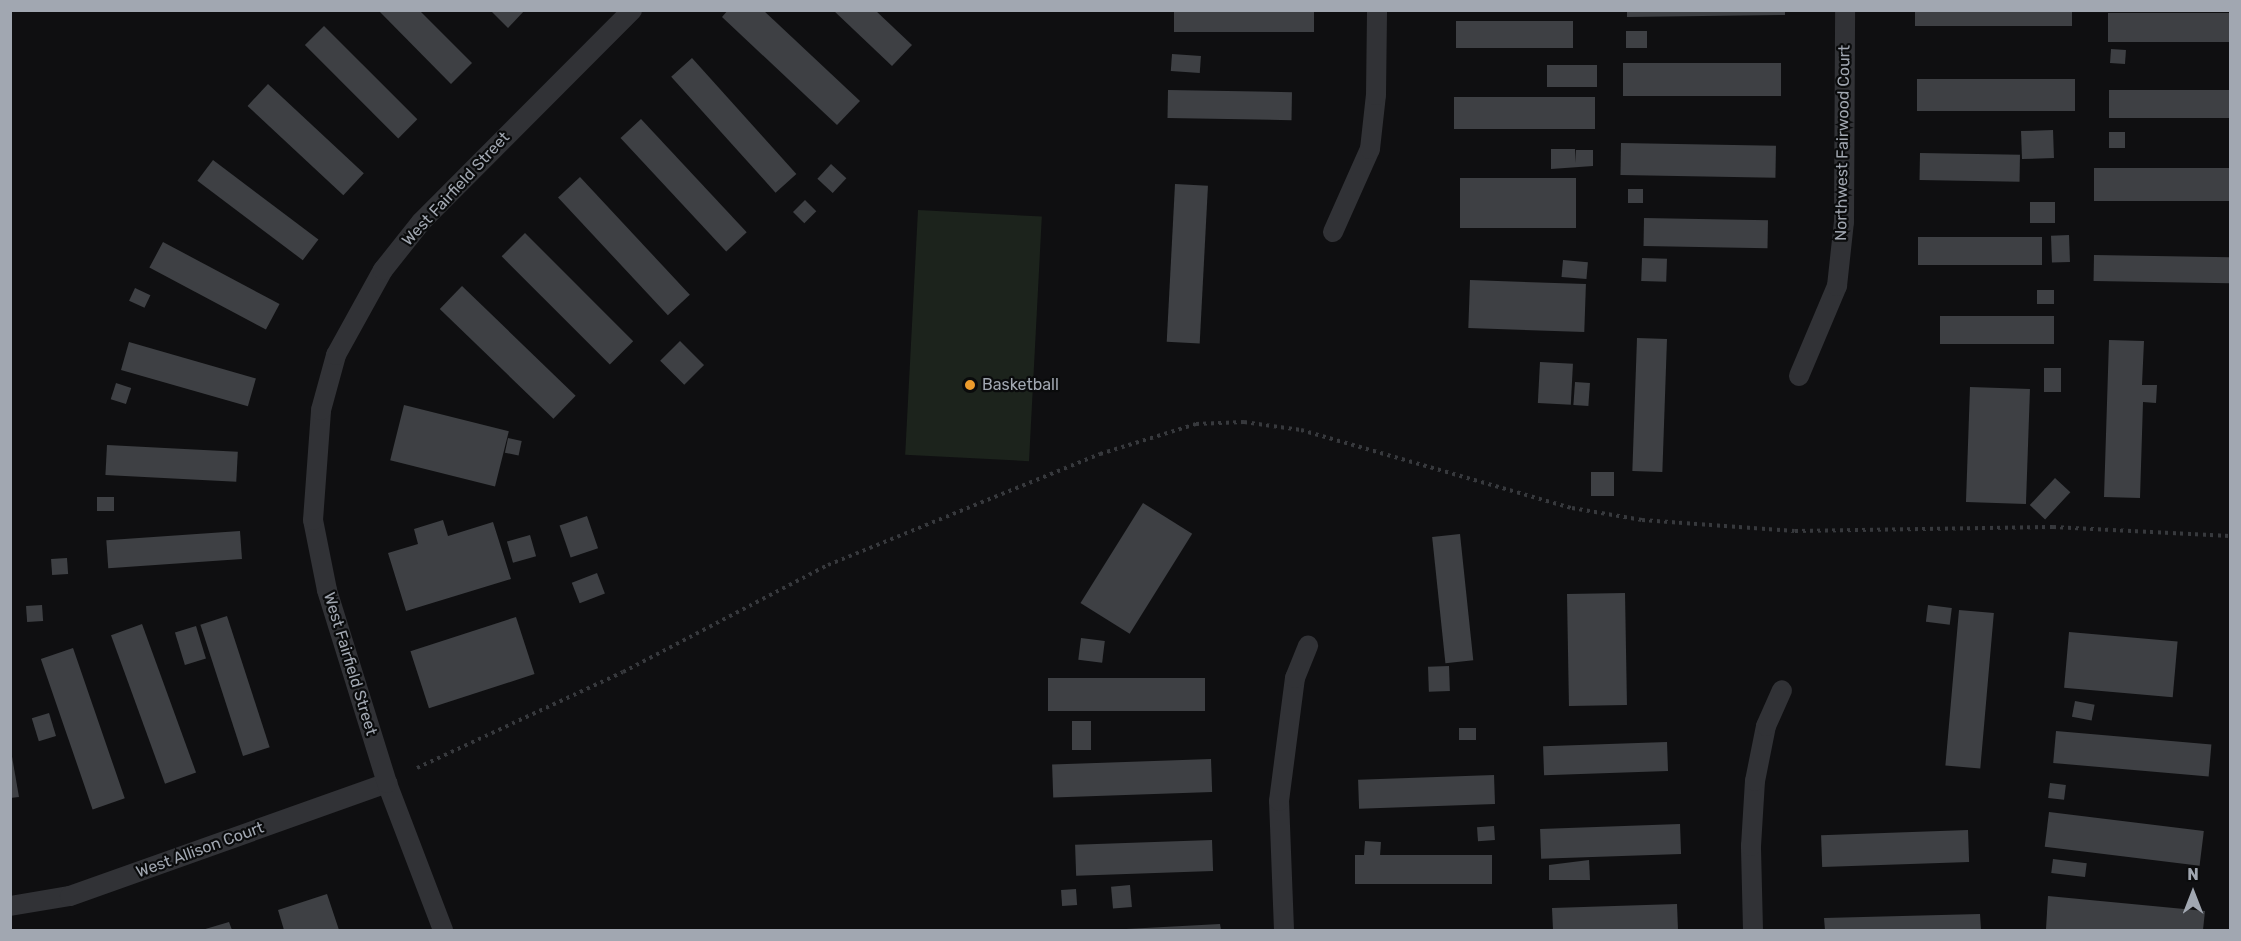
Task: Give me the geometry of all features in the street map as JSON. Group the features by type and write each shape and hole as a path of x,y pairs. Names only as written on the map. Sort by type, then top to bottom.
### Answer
{"lane":[{"name":"West Fairfield Street","path":"443,930 387,783 327,590 314,520 321,410 336,355 383,270 421,222 632,10"},
{"path":"1333,232 1370,149 1376,95 1377,10"},
{"name":"Northwest Fairwood Court","path":"1799,376 1837,286 1844,222 1845,10"},
{"path":"1284,930 1279,801 1295,678 1308,645"},
{"path":"1753,930 1750,846 1755,781 1766,726 1782,690"},
{"name":"West Allison Court","path":"10,906 70,896 387,783"}],"path":[{"path":"387,783 623,672 828,565 1095,456 1196,424 1244,422 1301,430 1572,508 1642,520 1795,531 2053,527 2230,536"}],"shaded area":[{"name":"Basketball","path":"918,210 1042,216 1029,461 905,455"}],"building":[{"path":"378,10 419,10 472,63 451,84"},
{"path":"490,10 525,10 508,28"},
{"path":"728,10 763,10 860,101 837,125 722,17"},
{"path":"833,10 875,10 912,45 892,66"},
{"path":"1174,10 1314,10 1314,32 1174,32"},
{"path":"1627,10 1785,10 1785,15 1627,17"},
{"path":"1915,10 2072,10 2072,26 1915,26"},
{"path":"2108,13 2230,13 2230,42 2108,42"},
{"path":"1456,21 1573,21 1573,48 1456,48"},
{"path":"324,26 417,119 398,138 305,45"},
{"path":"1626,31 1647,31 1647,48 1626,48"},
{"path":"2111,49 2126,50 2125,64 2110,63"},
{"path":"1172,54 1201,56 1200,73 1171,71"},
{"path":"692,58 796,174 776,193 671,77"},
{"path":"1623,63 1781,63 1781,96 1623,96"},
{"path":"1547,65 1597,65 1597,87 1547,87"},
{"path":"1917,79 2075,79 2075,111 1917,111"},
{"path":"268,84 364,173 343,195 248,106"},
{"path":"1168,90 1292,92 1291,120 1168,118"},
{"path":"2109,90 2230,90 2230,118 2109,118"},
{"path":"1454,97 1595,97 1595,129 1454,129"},
{"path":"641,119 747,232 726,251 621,138"},
{"path":"2053,130 2054,158 2022,159 2021,131"},
{"path":"2109,132 2125,132 2125,148 2109,148"},
{"path":"1621,143 1776,146 1775,178 1620,175"},
{"path":"1551,149 1575,149 1576,163 1576,150 1593,150 1593,166 1551,169"},
{"path":"1920,153 2020,155 2020,182 1920,180"},
{"path":"213,160 318,239 303,260 197,181"},
{"path":"831,164 846,178 833,193 817,179"},
{"path":"2094,168 2230,168 2230,201 2094,201"},
{"path":"580,177 690,295 668,315 558,197"},
{"path":"1460,178 1576,178 1576,228 1460,228"},
{"path":"1175,184 1208,186 1200,344 1167,342"},
{"path":"1628,189 1643,189 1643,203 1628,203"},
{"path":"805,200 816,211 804,223 793,212"},
{"path":"2030,202 2055,202 2055,223 2030,223"},
{"path":"1644,218 1768,220 1767,248 1644,246"},
{"path":"525,233 633,341 610,365 502,256"},
{"path":"2069,235 2070,262 2052,263 2051,236"},
{"path":"1918,237 2042,237 2042,265 1918,265"},
{"path":"163,242 280,304 266,330 149,268"},
{"path":"2094,255 2230,257 2230,283 2094,281"},
{"path":"1642,258 1667,259 1666,282 1641,281"},
{"path":"1563,260 1588,262 1586,279 1562,277"},
{"path":"1470,280 1586,284 1584,332 1468,328"},
{"path":"462,286 576,396 553,419 440,309"},
{"path":"135,288 150,295 144,308 129,301"},
{"path":"2037,290 2054,290 2054,304 2037,304"},
{"path":"1940,316 2054,316 2054,344 1940,344"},
{"path":"1637,338 1667,339 1662,472 1632,471"},
{"path":"2109,340 2144,341 2142,385 2157,385 2156,403 2143,402 2140,498 2104,497"},
{"path":"680,341 704,365 684,385 660,361"},
{"path":"129,342 256,378 248,406 121,370"},
{"path":"1540,362 1573,364 1571,405 1538,403"},
{"path":"2044,368 2061,368 2061,392 2044,392"},
{"path":"1575,382 1590,383 1588,406 1573,405"},
{"path":"116,383 131,388 126,404 111,399"},
{"path":"1970,387 2030,389 2026,504 1966,502"},
{"path":"404,405 509,431 495,486 390,460"},
{"path":"508,438 522,441 519,456 505,453"},
{"path":"107,445 238,452 236,482 105,475"},
{"path":"1591,472 1614,472 1614,496 1591,496"},
{"path":"2055,478 2070,492 2045,519 2030,505"},
{"path":"97,497 114,497 114,511 97,511"},
{"path":"1143,503 1192,534 1130,634 1080,603"},
{"path":"587,516 598,548 571,558 560,525"},
{"path":"443,520 448,536 493,522 511,579 406,611 388,553 418,544 414,529"},
{"path":"240,531 242,559 108,568 106,540"},
{"path":"1460,534 1473,660 1445,663 1432,537"},
{"path":"530,535 536,556 513,563 507,542"},
{"path":"67,558 68,574 52,575 51,559"},
{"path":"597,573 605,594 580,603 572,583"},
{"path":"1625,593 1627,705 1569,706 1567,594"},
{"path":"42,605 43,621 27,622 26,606"},
{"path":"1928,605 1952,608 1950,625 1926,622"},
{"path":"1959,610 1994,613 1980,768 1945,765"},
{"path":"227,616 270,747 243,756 200,625"},
{"path":"516,617 535,674 429,708 410,651"},
{"path":"142,624 196,772 165,784 111,635"},
{"path":"196,626 206,659 185,665 175,632"},
{"path":"2069,632 2178,641 2173,697 2064,688"},
{"path":"1081,638 1105,641 1102,663 1078,660"},
{"path":"73,648 125,798 93,809 41,659"},
{"path":"1449,666 1450,691 1429,692 1428,667"},
{"path":"1048,678 1205,678 1205,711 1048,711"},
{"path":"2075,701 2095,705 2092,721 2072,717"},
{"path":"49,713 56,736 39,741 32,718"},
{"path":"1072,721 1091,721 1091,750 1072,750"},
{"path":"1459,728 1476,728 1476,740 1459,740"},
{"path":"2056,731 2211,745 2209,776 2053,763"},
{"path":"1667,742 1668,771 1544,775 1543,746"},
{"path":"10,745 19,797 10,798"},
{"path":"1211,759 1212,792 1053,798 1052,765"},
{"path":"1494,775 1495,804 1359,809 1358,780"},
{"path":"2050,783 2066,785 2064,800 2048,798"},
{"path":"2049,812 2204,831 2200,866 2045,847"},
{"path":"1680,824 1681,854 1541,859 1540,829"},
{"path":"1494,826 1495,840 1478,841 1477,827"},
{"path":"1968,830 1969,862 1822,867 1821,835"},
{"path":"1212,840 1213,871 1076,876 1075,845"},
{"path":"1365,841 1381,842 1380,856 1364,855"},
{"path":"1355,855 1492,855 1492,884 1355,884"},
{"path":"2053,859 2087,863 2085,877 2051,873"},
{"path":"1589,860 1590,880 1549,880 1549,865"},
{"path":"1130,885 1132,907 1113,909 1111,887"},
{"path":"1076,889 1077,905 1062,906 1061,890"},
{"path":"327,894 339,930 284,930 278,910"},
{"path":"2048,896 2205,911 2203,930 2046,929"},
{"path":"1677,904 1678,930 1553,930 1552,908"},
{"path":"1980,914 1981,930 1825,930 1824,918"},
{"path":"229,922 232,930 202,930"},
{"path":"1220,924 1221,930 1126,930 1126,929"}],"place":[{"name":"Basketball","path":"970,385"}]}
